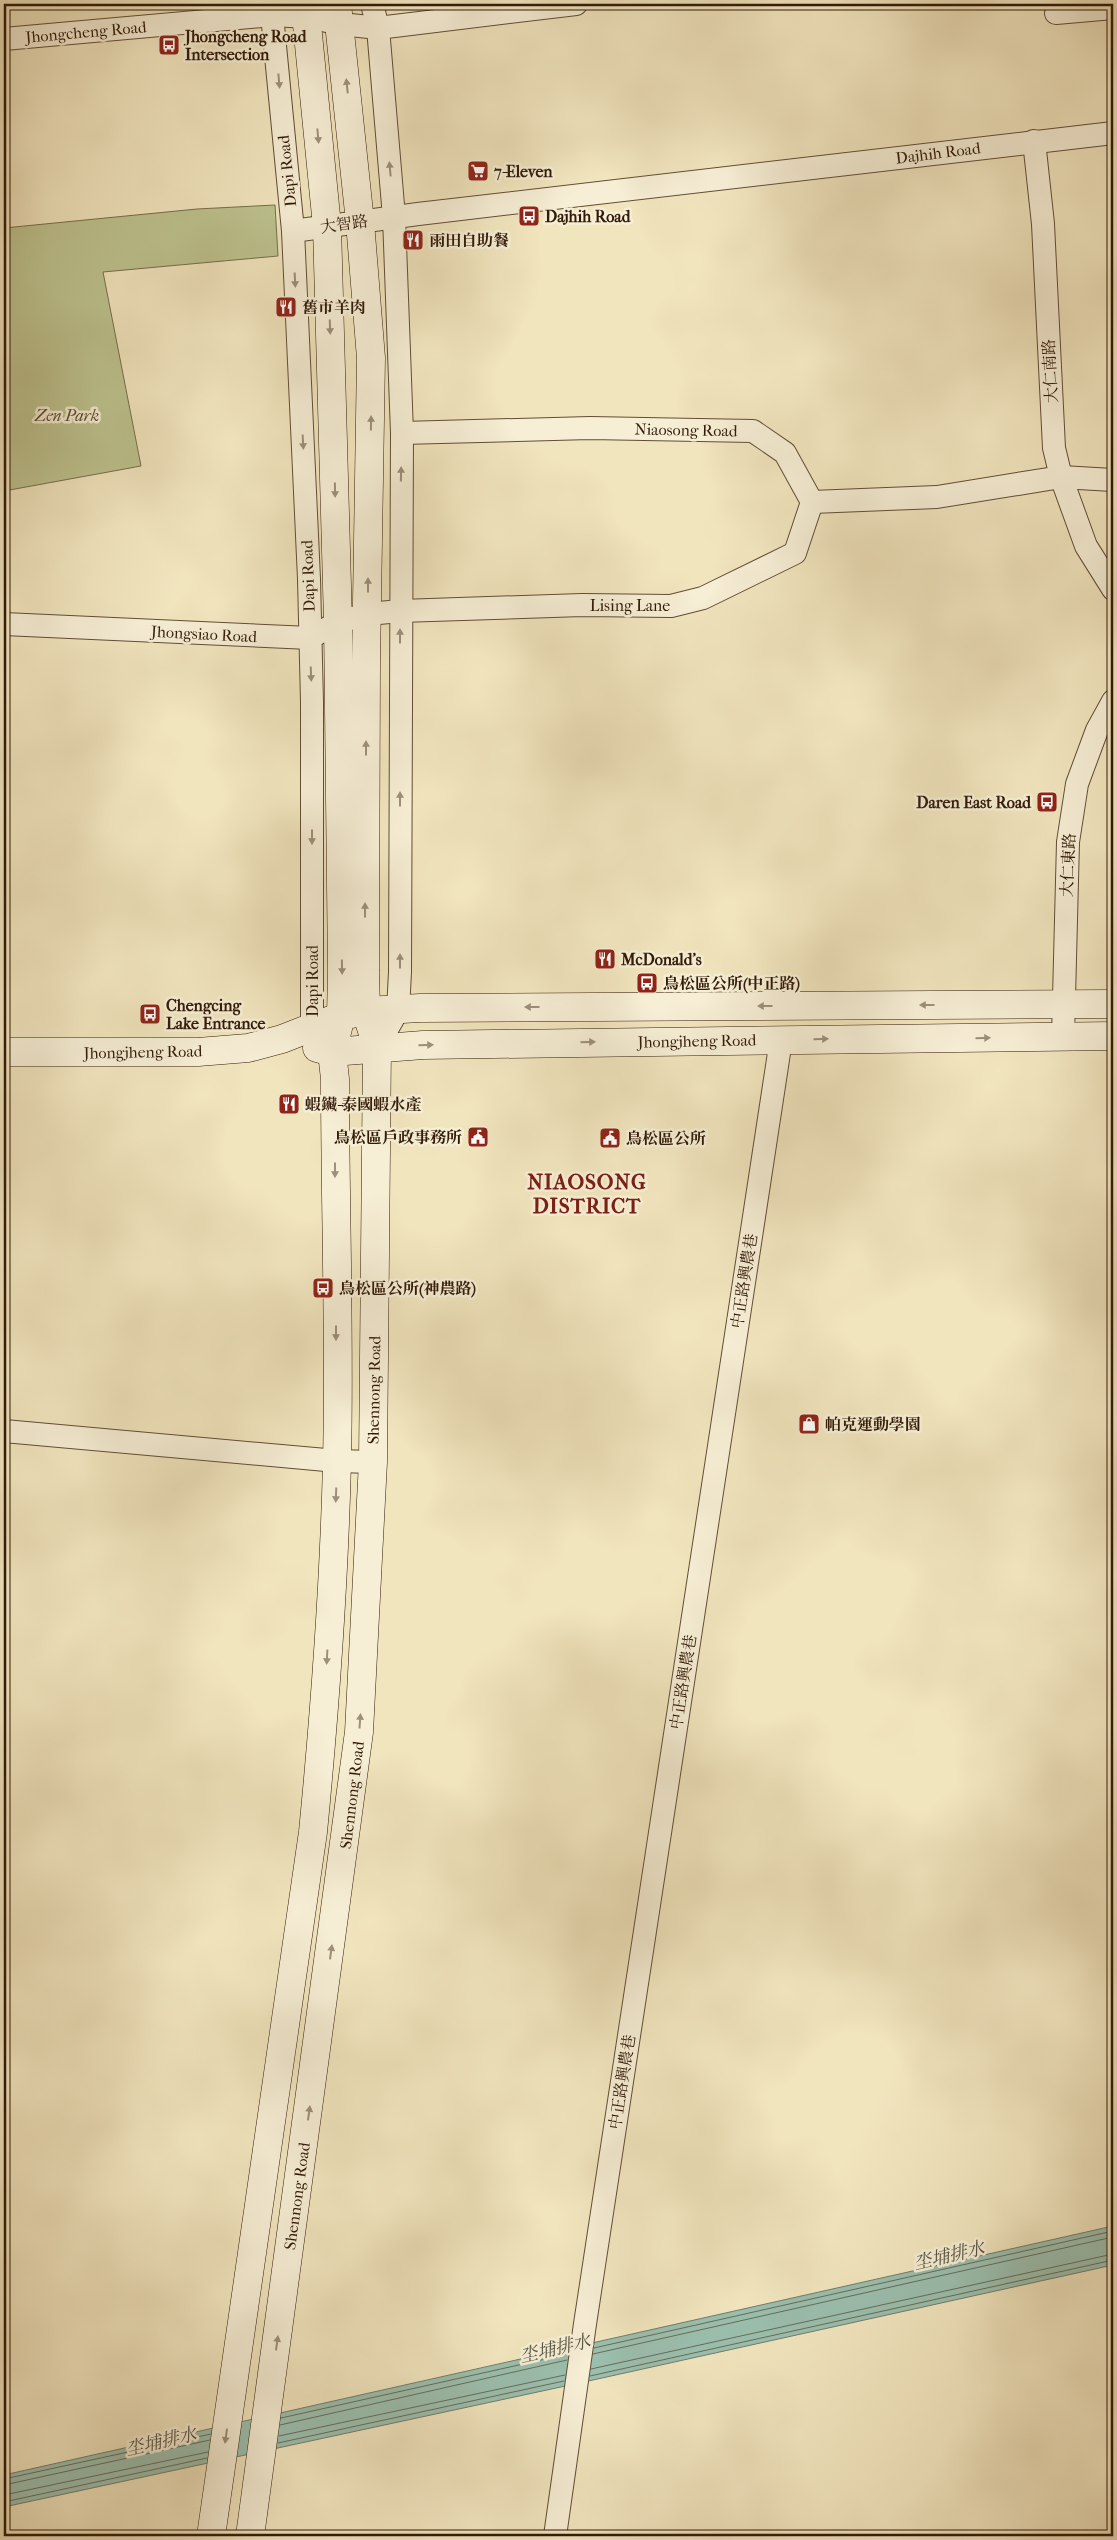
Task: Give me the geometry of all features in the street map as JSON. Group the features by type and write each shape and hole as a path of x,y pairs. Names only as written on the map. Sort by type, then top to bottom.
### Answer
{"main road":[{"name":"Dapi Road","path":"306,11 327,226 338,622 354,1013 377,1047"},
{"name":"Dapi Road","path":"332,1052 354,1013 368,614 371,358 360,222 339,14"},
{"name":"Jhongjheng Road","path":"4,1052 198,1052 248,1048 282,1039 354,1013 398,1010 1113,1004"},
{"name":"Jhongjheng Road","path":"282,1039 332,1052 377,1047 1113,1036"},
{"name":"Shennong Road","path":"250,2536 359,1732 373,1462 377,1047"},
{"path":"211,2536 313,1832 323,1731 334,1555 337,1461 335,1079 332,1052"},
{"path":"278,2076 313,2082"}],"street":[{"path":"372,4 378,28 394,217 402,434 400,972 398,1010 377,1047"},
{"name":"Jhongcheng Road","path":"4,39 271,9 339,14 378,28 576,4"},
{"path":"1056,13 1113,8"},
{"name":"Dapi Road","path":"271,9 294,231 312,702 312,1028 332,1052"},
{"path":"1034,141 1113,133"},
{"name":"Dajhih Road","path":"394,217 1034,141"},
{"name":"大仁南路","path":"1034,141 1044,224 1054,448 1061,477 1086,546 1113,589"},
{"name":"大智路","path":"294,231 394,217"},
{"name":"Niaosong Road","path":"402,434 590,428 753,431 785,453 812,502"},
{"path":"812,502 937,497 1061,477 1113,480"},
{"name":"Lising Lane","path":"400,611 582,605 671,606 703,598 795,552 812,502"},
{"path":"310,638 338,622 368,614 400,611"},
{"name":"Jhongsiao Road","path":"4,624 310,638"},
{"name":"大仁東路","path":"1063,1037 1068,842 1071,818 1077,784 1097,730 1113,701"},
{"name":"中正路興農巷","path":"555,2536 585,2324 782,1040"},
{"path":"4,1431 337,1461 373,1462"}],"green space":[{"name":"Zen Park","path":"275,205 278,256 103,272 141,466 4,491 4,228 197,209"}],"water":[{"name":"坔埔排水","path":"1113,2226 1113,2265 584,2382 4,2507 4,2475"}],"place":[{"name":"Jhongcheng Road Intersection","path":"169,45"},
{"name":"7-Eleven","path":"478,171"},
{"name":"Dajhih Road","path":"529,216"},
{"name":"雨田自助餐","path":"413,240"},
{"name":"舊市羊肉","path":"286,307"},
{"name":"Daren East Road","path":"1047,802"},
{"name":"McDonald's","path":"605,959"},
{"name":"鳥松區公所(中正路)","path":"647,983"},
{"name":"Chengcing Lake Entrance","path":"150,1014"},
{"name":"蝦鑶-泰國蝦水產","path":"289,1104"},
{"name":"鳥松區戶政事務所","path":"478,1137"},
{"name":"鳥松區公所","path":"610,1138"},
{"name":"鳥松區公所(神農路)","path":"323,1288"},
{"name":"帕克運動學園","path":"809,1424"}],"district":[{"name":"NIAOSONG DISTRICT","path":"587,1194"}]}
